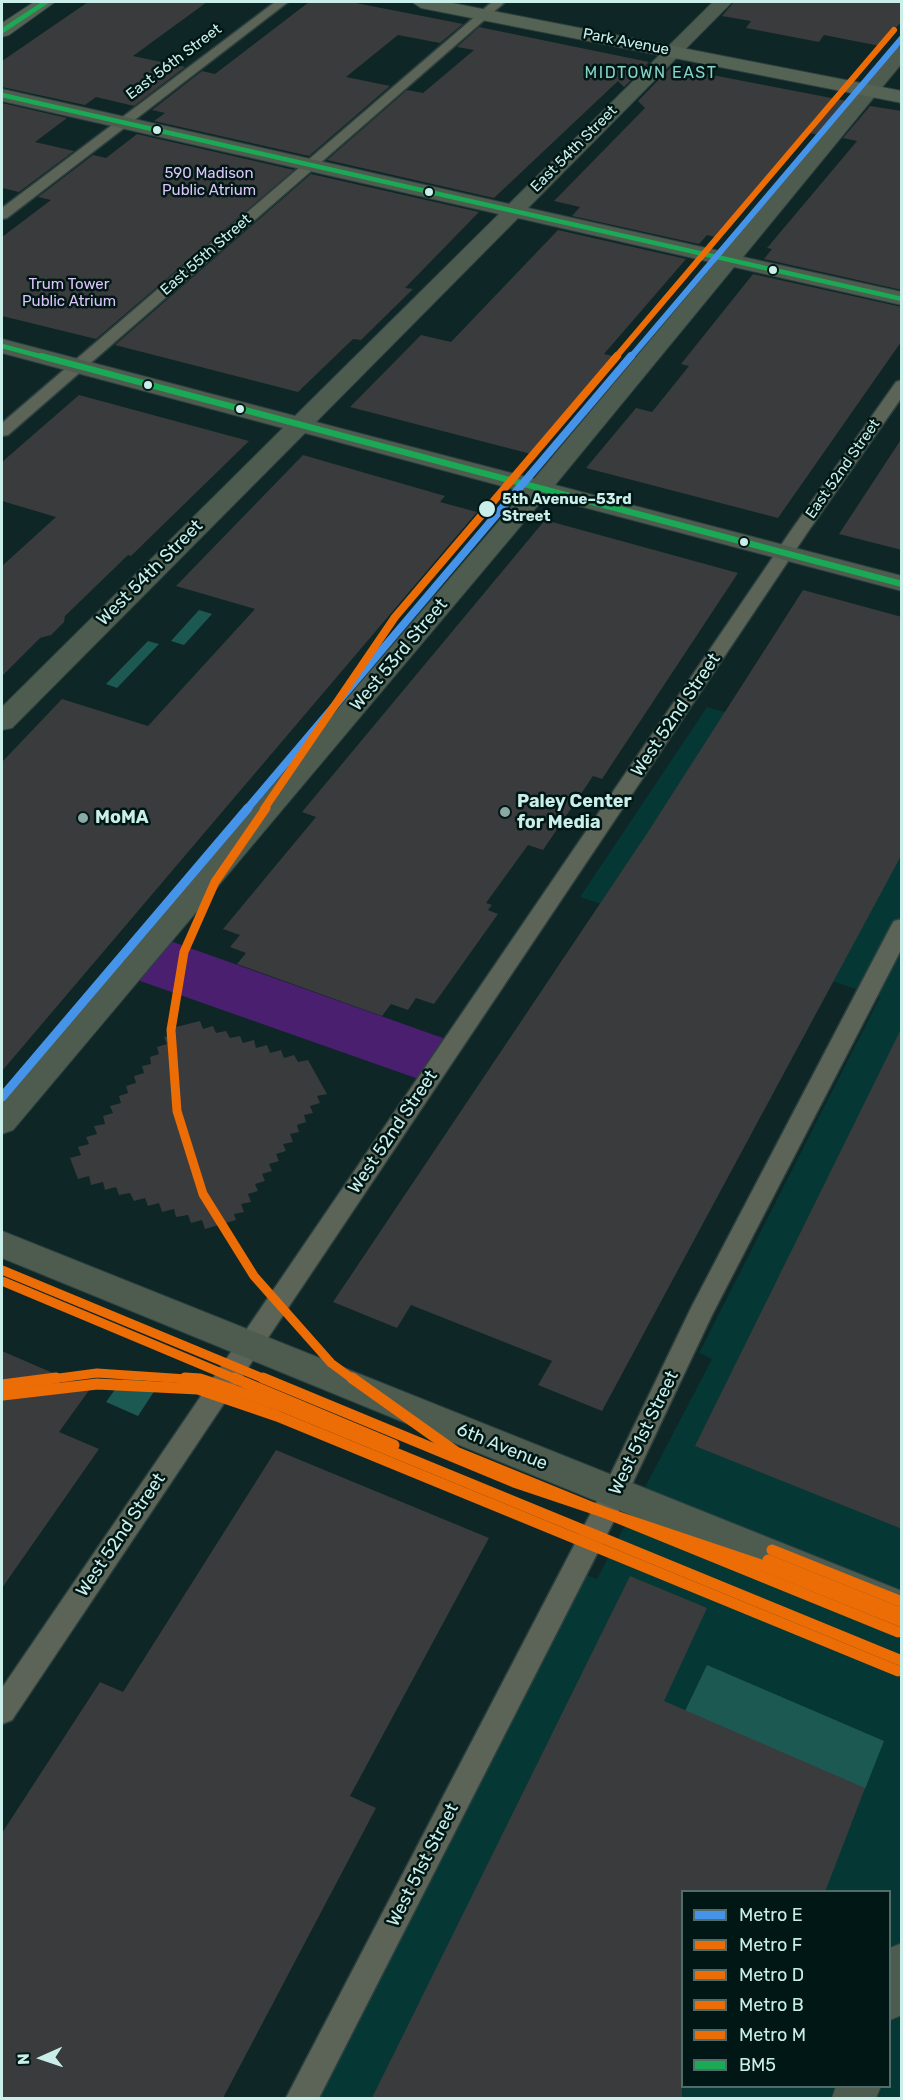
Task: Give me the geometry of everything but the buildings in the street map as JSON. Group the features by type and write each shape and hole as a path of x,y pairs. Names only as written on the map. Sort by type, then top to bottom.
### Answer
{"main road":[{"path":"2,31 46,2"},
{"name":"Park Avenue","path":"421,2 492,8 677,40 902,97"},
{"name":"East 54th Street","path":"298,424 512,210 677,40 723,2"},
{"path":"532,5 555,9"},
{"name":"Park Avenue","path":"677,40 713,40"},
{"name":"West 53rd Street","path":"2,1122 539,488 869,90 892,75 902,51"},
{"path":"841,65 892,75"},
{"path":"2,95 902,299"},
{"path":"2,346 902,584"},
{"name":"West 54th Street","path":"2,722 298,424"},
{"name":"6th Avenue","path":"2,1244 902,1609"},
{"path":"891,1995 902,1964"}],"street":[{"name":"East 56th Street","path":"2,215 282,2"},
{"name":"East 55th Street","path":"2,431 492,8"},
{"name":"East 52nd Street","path":"786,554 902,385"},
{"name":"West 52nd Street","path":"2,1711 786,554"},
{"name":"West 51st Street","path":"302,2098 615,1493 701,1313 902,926"}],"shaded area":[{"path":"199,610 212,614 184,645 171,641"},
{"path":"148,641 159,644 117,688 106,684"},
{"path":"707,707 901,761 901,2098 320,2098 586,1575 597,1579 712,1359 699,1353 880,997 580,897"},
{"path":"159,937 454,1042 427,1082 126,976"},
{"path":"126,1374 157,1387 138,1416 106,1402"},
{"path":"707,1665 884,1741 865,1789 685,1711"}],"metro line":[{"name":"F","path":"894,30 395,617 215,882 184,952 171,1030 177,1111 203,1194 254,1276 331,1363 456,1452 898,1632"},
{"name":"E","path":"2,1097 902,38"},
{"name":"M","path":"2,1270 514,1482 761,1565 902,1622"},
{"name":"F","path":"2,1281 394,1445"},
{"name":"D","path":"2,1385 97,1373 200,1379 281,1406 902,1661"},
{"name":"B","path":"3,1395 97,1384 198,1389 277,1416 898,1671"},
{"name":"D","path":"772,1550 902,1602"},
{"name":"B","path":"768,1560 898,1612"}],"transit line":[{"name":"BM5","path":"2,31 46,2"},
{"name":"BM5","path":"2,95 902,299"},
{"name":"BM5","path":"2,346 902,584"}],"place":[{"name":"5th Avenue–53rd Street","path":"487,509"},
{"name":"Paley Center for Media","path":"505,812"},
{"name":"MoMA","path":"83,818"}],"district":[{"name":"MIDTOWN EAST","path":"651,73"}],"park label":[{"name":"590 Madison Public Atrium","path":"209,182"},
{"name":"Trum Tower Public Atrium","path":"69,294"}]}
